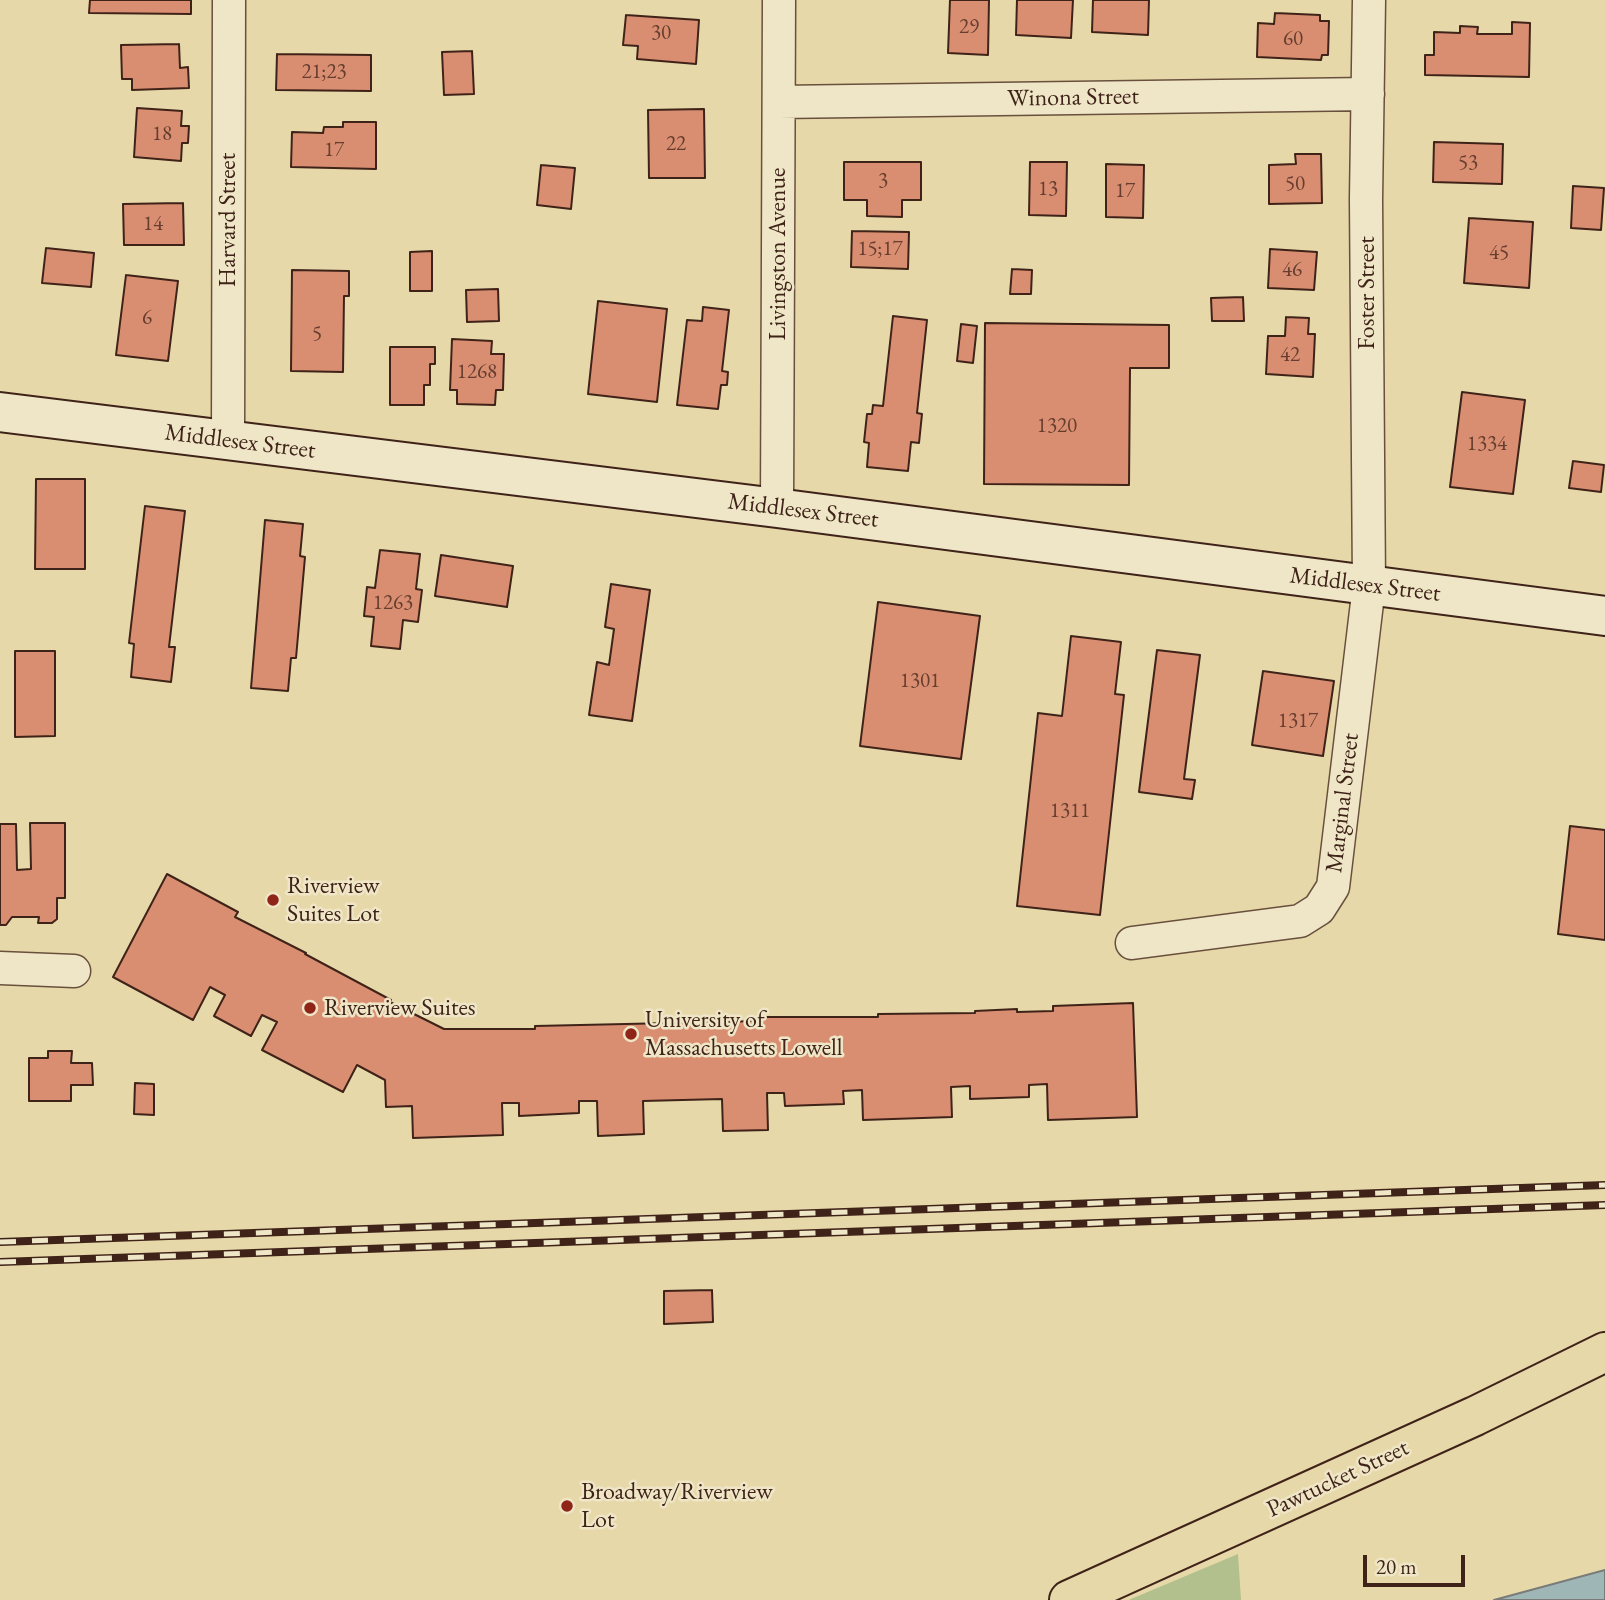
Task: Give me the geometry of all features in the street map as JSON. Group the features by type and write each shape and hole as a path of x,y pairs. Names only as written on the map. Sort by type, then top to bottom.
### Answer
{"main road":[{"name":"Middlesex Street","path":"0,412 777,508 1605,616"},
{"name":"Pawtucket Street","path":"1069,1600 1438,1433 1605,1352"}],"street":[{"name":"Harvard Street","path":"228,441 229,0"},
{"name":"Livingston Avenue","path":"777,508 779,0"},
{"name":"Foster Street","path":"1369,0 1369,586"},
{"name":"Winona Street","path":"779,102 1368,94"},
{"name":"Marginal Street","path":"1132,943 1300,921 1319,909 1333,887 1369,586"},
{"path":"0,968 74,971"}],"green space":[{"path":"1238,1554 1241,1600 1129,1600 1131,1599"}],"water":[{"path":"1605,1570 1605,1600 1494,1600"}],"building":[{"path":"90,0 191,0 191,14 89,13"},
{"path":"950,0 989,0 988,55 948,53"},
{"path":"1017,0 1073,0 1071,38 1016,35"},
{"path":"1093,0 1149,0 1148,35 1092,32"},
{"path":"1275,13 1320,15 1320,21 1329,21 1328,55 1322,55 1321,60 1257,57 1258,23 1274,24"},
{"path":"626,15 699,20 696,64 637,59 638,46 623,45"},
{"path":"1512,22 1530,23 1529,77 1425,75 1425,55 1434,55 1434,32 1460,33 1460,26 1478,27 1477,34 1512,34"},
{"path":"179,44 180,68 188,67 189,88 132,90 132,79 122,79 121,45"},
{"path":"472,51 474,94 444,95 442,52"},
{"path":"277,54 371,55 371,91 276,90"},
{"path":"137,108 182,111 181,126 189,126 188,143 182,143 181,161 134,157"},
{"path":"704,109 705,178 649,178 648,110"},
{"path":"343,122 376,122 376,169 291,167 292,132 323,133 324,127 343,127"},
{"path":"1434,142 1503,144 1502,184 1433,182"},
{"path":"1295,154 1321,154 1322,203 1269,204 1269,165 1296,164"},
{"path":"844,162 921,162 921,200 902,200 902,217 867,216 867,200 844,200"},
{"path":"1030,162 1067,162 1066,216 1029,215"},
{"path":"1106,164 1144,165 1143,218 1106,217"},
{"path":"541,165 575,168 571,209 537,205"},
{"path":"1573,186 1604,188 1601,230 1571,228"},
{"path":"183,203 184,245 124,245 123,204"},
{"path":"1469,218 1533,222 1529,288 1464,283"},
{"path":"852,231 909,232 908,269 851,267"},
{"path":"46,248 94,253 91,287 42,283"},
{"path":"1270,249 1317,252 1314,290 1268,288"},
{"path":"432,251 432,291 410,291 410,252"},
{"path":"1012,269 1032,270 1031,294 1010,294"},
{"path":"292,270 349,271 349,296 344,296 343,372 291,371"},
{"path":"126,275 178,281 168,361 116,355"},
{"path":"498,289 499,321 467,322 466,290"},
{"path":"1243,297 1244,321 1212,321 1211,298"},
{"path":"598,301 667,309 657,402 588,394"},
{"path":"703,307 729,310 722,371 728,372 727,385 721,385 718,409 677,405 687,320 702,321"},
{"path":"893,316 927,320 917,413 922,414 919,443 911,442 908,471 867,467 869,443 864,442 867,414 872,414 873,405 883,406"},
{"path":"1286,317 1309,318 1308,334 1315,334 1313,377 1266,374 1268,336 1285,336"},
{"path":"985,323 1169,325 1169,368 1130,368 1129,485 984,484"},
{"path":"961,324 977,326 973,363 957,361"},
{"path":"452,339 492,341 491,354 504,354 503,390 496,390 495,405 457,404 457,390 450,390"},
{"path":"390,347 435,347 435,364 430,364 430,385 424,385 424,405 390,405"},
{"path":"1462,392 1525,400 1513,494 1450,487"},
{"path":"1573,461 1604,465 1601,492 1569,488"},
{"path":"36,479 85,479 85,569 35,569"},
{"path":"145,506 185,511 169,647 175,647 171,682 131,677 134,644 129,643"},
{"path":"265,520 303,524 300,556 305,557 296,658 291,658 288,691 251,688"},
{"path":"380,550 420,554 416,589 422,590 418,622 403,620 400,649 371,646 374,617 364,616 367,587 375,588"},
{"path":"441,555 513,566 507,607 435,596"},
{"path":"611,584 650,590 632,721 589,715 597,662 609,665 614,629 605,627"},
{"path":"878,602 980,616 961,759 860,746"},
{"path":"1071,636 1121,642 1115,694 1124,695 1100,915 1017,906 1038,713 1062,716"},
{"path":"1157,650 1200,655 1184,779 1195,780 1192,799 1139,792"},
{"path":"15,651 55,651 55,736 15,737"},
{"path":"1263,671 1334,681 1323,756 1252,745"},
{"path":"30,823 65,823 65,898 57,898 57,919 52,923 38,923 39,917 12,917 6,925 0,925 0,824 16,824 17,870 31,869"},
{"path":"1570,826 1605,830 1605,940 1558,934"},
{"name":"Riverview Suites","path":"167,874 238,912 235,917 444,1029 535,1029 535,1026 761,1021 761,1017 878,1017 878,1014 975,1013 1017,1009 1017,1012 1053,1011 1053,1006 1133,1003 1137,1117 1048,1120 1047,1084 1029,1085 1029,1097 970,1099 970,1086 951,1087 952,1117 863,1120 862,1090 843,1091 844,1104 785,1106 784,1093 767,1093 768,1130 723,1131 722,1099 643,1101 644,1134 598,1136 597,1101 579,1101 579,1113 519,1116 519,1103 502,1103 503,1135 413,1138 412,1106 386,1107 385,1080 357,1065 343,1092 262,1050 277,1022 262,1015 251,1036 214,1016 225,995 210,987 193,1020 113,977"},
{"path":"48,1051 72,1051 71,1063 92,1063 93,1085 71,1085 71,1101 29,1101 29,1058 48,1058"},
{"path":"135,1083 154,1084 154,1115 134,1114"},
{"path":"712,1290 713,1322 664,1324 664,1291"}],"railway":[{"path":"0,1242 1605,1185"},
{"path":"0,1262 1605,1205"}],"place":[{"name":"Riverview Suites Lot","path":"273,900"},
{"name":"Riverview Suites","path":"310,1008"},
{"name":"University of Massachusetts Lowell","path":"631,1034"},
{"name":"Broadway/Riverview Lot","path":"567,1506"}]}
